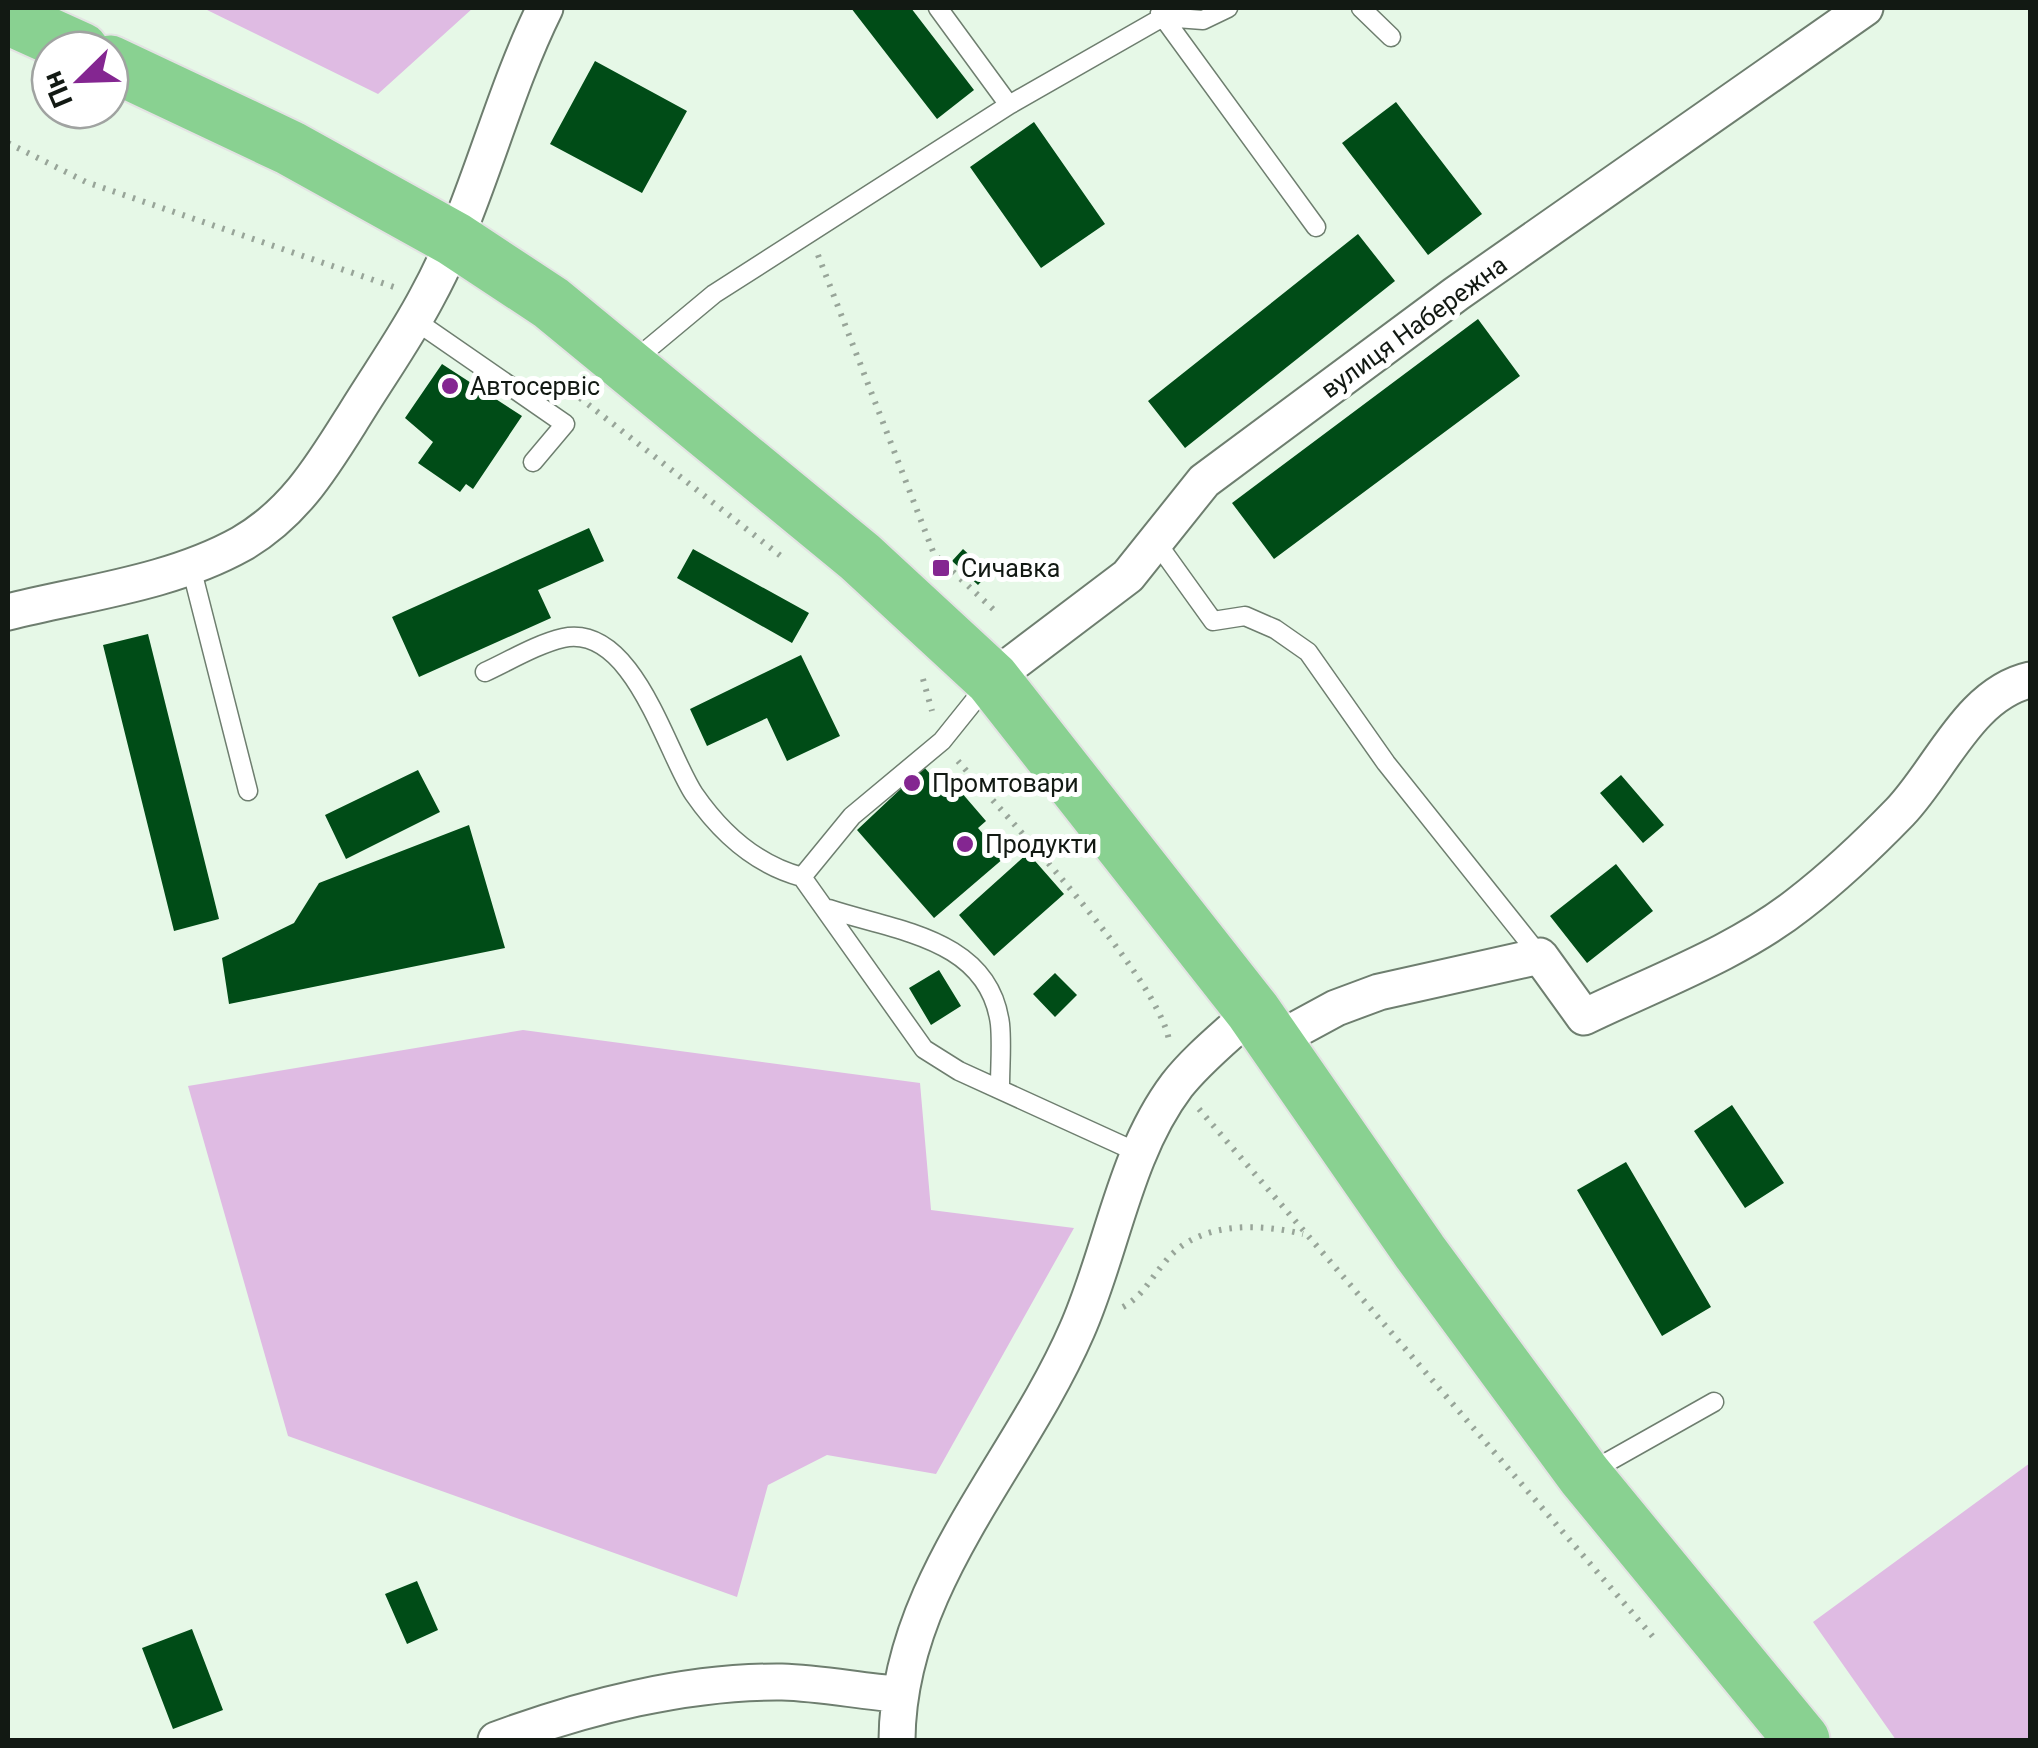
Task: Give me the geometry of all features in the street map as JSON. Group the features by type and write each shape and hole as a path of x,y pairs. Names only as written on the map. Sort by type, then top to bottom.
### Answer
{"highway":[{"path":"8,17 37,30"},
{"path":"130,73 290,148 454,238 551,302 860,557 992,679 1264,1026 1420,1252 1584,1475 1802,1740"}],"street":[{"path":"8,612 192,567 242,543 281,516 312,482 413,319 454,238 514,70 544,8"},
{"name":"вулиця Набережна","path":"992,679 1128,576 1204,481 1456,294 1866,8"},
{"path":"897,1740 897,1694 954,1544 1077,1330 1141,1154 1178,1084 1264,1026 1336,1008 1379,992 1540,956 1584,1017 1726,948 1797,906 1901,811 1975,715 2023,676"},
{"path":"496,1740 610,1706 694,1689 782,1682 897,1694"}],"lane":[{"path":"938,8 1009,105"},
{"path":"630,364 714,294 1160,12 1203,20 1228,8"},
{"path":"1360,8 1390,37"},
{"path":"1160,12 1316,227"},
{"path":"413,319 565,424 534,462"},
{"path":"1157,543 1213,621 1245,616 1274,629 1308,652 1386,763 1540,956"},
{"path":"192,567 248,792"},
{"path":"485,672 566,637 598,644 625,666 649,698 670,754 696,797 744,850 772,870 802,877 829,909 924,1049 959,1071 1141,1154"},
{"path":"802,877 852,816 942,741 992,679"},
{"path":"829,909 940,942 968,960 986,982 1000,1020 1000,1087"},
{"path":"1584,1475 1714,1402"}],"path":[{"path":"811,235 934,554 994,610"},
{"path":"922,676 942,741 1128,963 1166,1028 1178,1084 1666,1651"},
{"path":"1077,1330 1138,1298 1167,1258 1188,1242 1234,1226 1271,1226 1305,1234"}],"shaded area":[{"path":"203,8 473,8 378,94"},
{"path":"523,1030 920,1083 931,1210 1074,1228 936,1474 827,1455 768,1485 737,1597 288,1436 188,1086"},
{"path":"2030,1463 2030,1740 1896,1740 1813,1622"}],"building":[{"path":"851,8 911,8 974,90 937,119"},
{"path":"595,61 687,111 642,193 550,144"},
{"path":"1396,102 1482,214 1428,255 1342,143"},
{"path":"1034,122 1105,224 1041,268 970,167"},
{"path":"1358,234 1395,281 1185,448 1148,401"},
{"path":"1478,319 1520,376 1274,559 1232,503"},
{"path":"442,364 522,416 473,489 466,484 460,492 418,463 433,442 405,418"},
{"path":"589,528 604,561 538,590 551,618 419,677 392,617"},
{"path":"693,549 809,613 792,643 677,578"},
{"path":"963,549 989,573 978,585 952,561"},
{"path":"148,634 219,919 174,931 103,645"},
{"path":"801,655 840,736 787,761 767,718 707,746 690,709"},
{"path":"924,767 946,792 955,785 986,821 978,828 1004,858 934,918 857,830"},
{"path":"418,770 440,812 346,859 325,815"},
{"path":"1621,775 1664,825 1643,843 1600,793"},
{"path":"469,825 505,948 229,1004 222,958 294,923 319,883"},
{"path":"1028,853 1064,894 994,956 959,915"},
{"path":"1616,864 1653,911 1587,963 1550,916"},
{"path":"939,970 961,1006 931,1025 909,988"},
{"path":"1055,973 1077,995 1055,1017 1033,994"},
{"path":"1732,1105 1784,1183 1745,1208 1694,1131"},
{"path":"1626,1162 1711,1307 1662,1336 1577,1190"},
{"path":"417,1581 438,1630 407,1644 385,1594"},
{"path":"192,1629 223,1710 173,1729 142,1648"}],"place":[{"name":"Автосервіс","path":"450,386"},
{"name":"Сичавка","path":"941,568"},
{"name":"Промтовари","path":"912,783"},
{"name":"Продукти","path":"965,844"}]}
